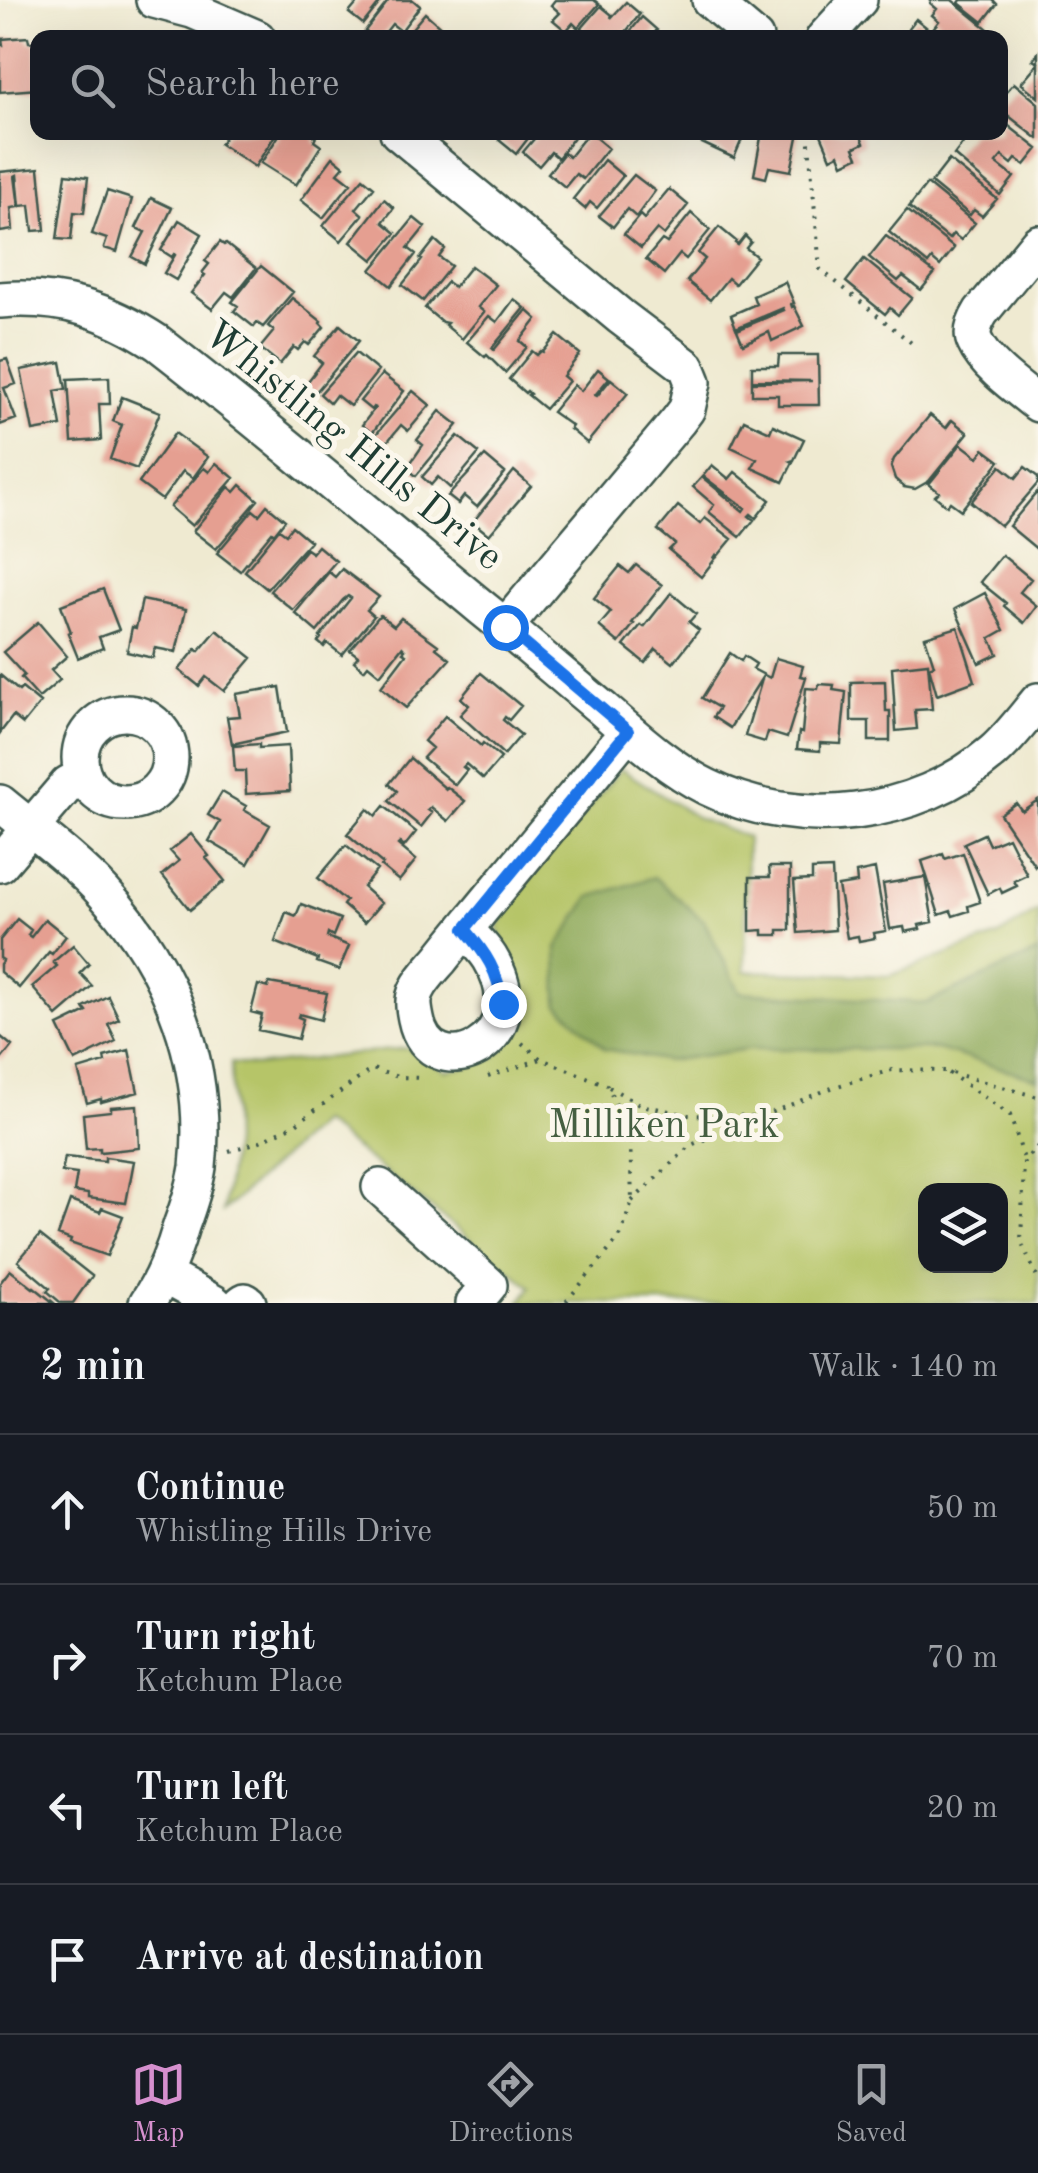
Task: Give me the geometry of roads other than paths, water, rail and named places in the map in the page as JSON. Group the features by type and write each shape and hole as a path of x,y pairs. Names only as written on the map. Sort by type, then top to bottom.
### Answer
{"street":[{"path":"154,0 192,10 238,30"},
{"path":"710,0 746,30"},
{"path":"831,30 859,0"},
{"path":"408,140 687,367 693,382 687,409 678,421 505,627"},
{"path":"1038,242 981,312 973,333 974,341 999,374 1038,404"},
{"name":"Whistling Hills Drive","path":"0,300 48,300 92,308 130,324 188,366 628,731 673,766 734,798 809,813 884,806 921,796 991,753 1038,700"},
{"path":"465,929 628,731"},
{"path":"0,864 68,784 84,776"},
{"path":"0,804 106,895 156,962 183,1024 197,1092 198,1170 171,1260 156,1289 214,1303"},
{"path":"380,1187 490,1285 474,1303"}],"park label":[{"name":"Milliken Park","path":"664,1127"}]}
